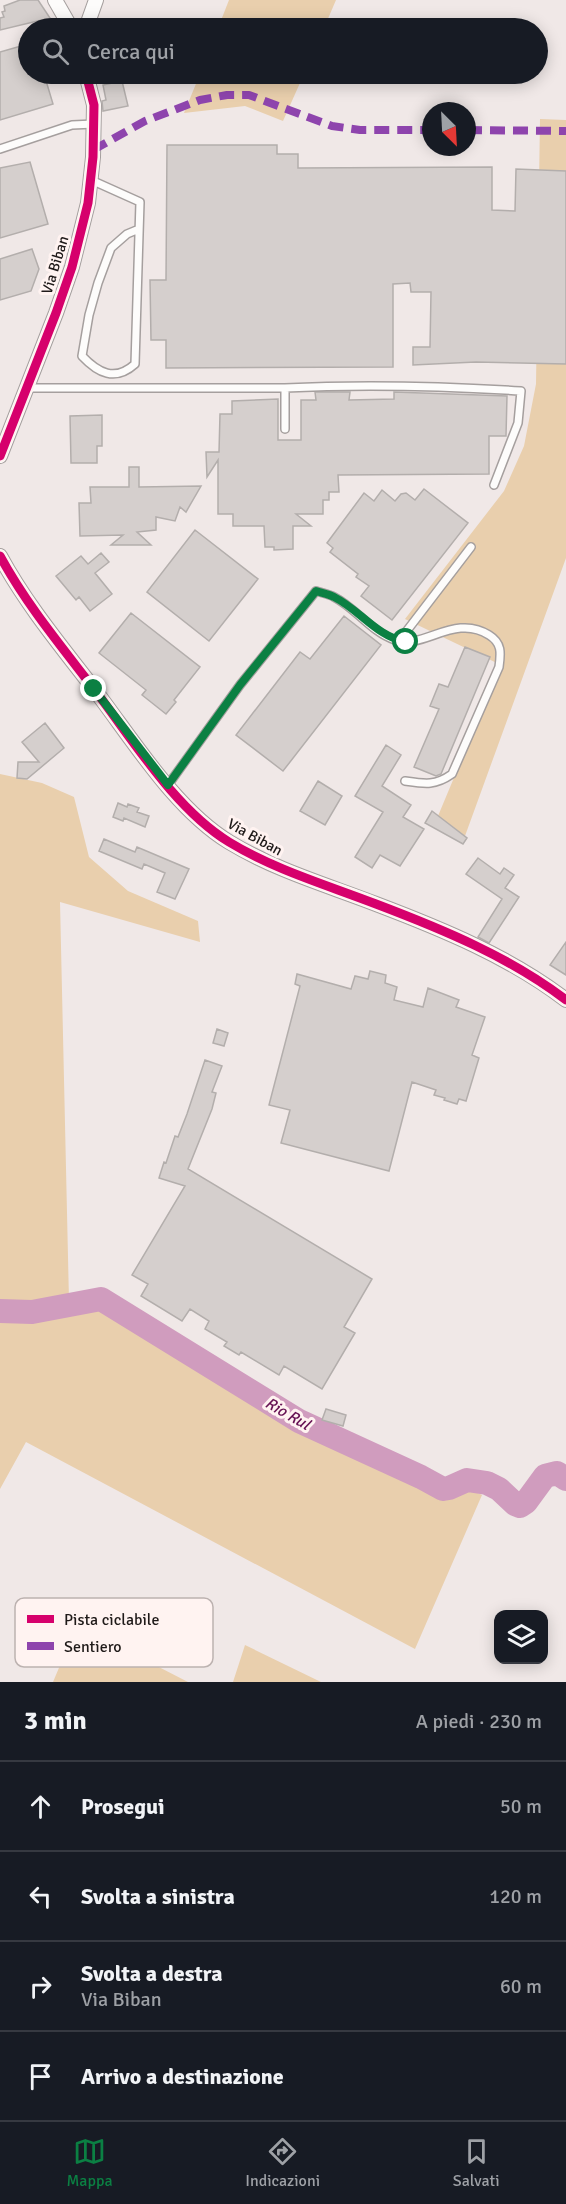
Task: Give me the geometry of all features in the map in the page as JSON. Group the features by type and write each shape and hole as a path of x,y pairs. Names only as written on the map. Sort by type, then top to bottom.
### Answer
{"street":[{"path":"55,0 65,18"},
{"path":"90,18 96,0"},
{"name":"Via Biban","path":"0,456 28,388 72,267 88,202 94,124 94,105 89,84"},
{"name":"Via Biban","path":"0,556 33,611 194,816 229,842 289,872 378,904 478,947 515,966 566,1000"}],"lane":[{"path":"0,149 72,125 94,124"},
{"path":"91,180 140,202 135,364 127,371 109,374 95,369 82,356 89,315 111,248 127,234 139,229"},
{"path":"28,388 436,387 521,391 518,423 494,485"},
{"path":"285,388 285,429"},
{"path":"399,641 471,547"},
{"path":"168,785 240,685 316,591 335,597 374,628 394,640 406,642 451,630 479,629 495,639 502,651 499,667 452,774 440,782 428,785 405,781"}],"shaded area":[{"path":"229,0 336,0 328,18 222,18"},
{"path":"196,84 300,84 283,121 245,106 184,113"},
{"path":"540,119 566,120 566,558 465,836 438,816 501,665 405,619 504,491 524,446 536,384"},
{"path":"0,774 42,783 74,797 89,857 128,891 198,921 200,942 60,902 69,1301 82,1300 108,1292 302,1411 482,1495 415,1649 26,1442 0,1489"},
{"path":"245,1645 321,1682 233,1682"},
{"path":"59,1667 159,1667 188,1682 53,1682"}],"building":[{"path":"20,0 38,0 50,18 18,18 18,26 0,30 0,18 4,17 2,12 5,11 4,6"},
{"path":"18,47 18,84 47,84 53,104 0,120 0,52"},
{"path":"123,84 128,106 103,111 102,101 106,100 103,85"},
{"path":"167,145 277,145 277,154 298,154 298,168 492,167 492,210 515,211 516,169 566,171 566,364 476,362 413,365 413,347 430,347 431,292 411,292 410,283 393,284 393,367 166,368 166,340 151,340 150,280 166,280"},
{"path":"30,162 48,224 0,238 0,168"},
{"path":"32,249 39,269 31,291 0,300 0,259"},
{"path":"315,392 350,392 349,400 394,399 394,392 507,396 506,436 489,436 489,474 338,475 339,492 329,492 329,500 323,500 323,514 296,514 311,526 293,526 293,549 274,550 274,547 265,547 264,526 233,526 233,514 218,514 218,460 207,477 206,452 219,452 220,414 232,414 232,401 278,399 278,440 301,440 301,400 316,400"},
{"path":"102,415 102,446 97,446 97,463 71,463 70,416"},
{"path":"129,467 139,467 139,487 201,486 186,512 180,507 175,521 156,517 156,530 137,532 151,545 111,545 123,535 80,536 79,503 91,503 90,487 129,487"},
{"path":"424,489 468,523 392,620 361,596 369,586 356,577 358,574 330,552 333,548 327,543 364,493 374,501 382,490 395,501 401,494 406,493 415,500"},
{"path":"195,530 258,579 209,641 147,592"},
{"path":"101,553 109,562 95,573 112,594 90,611 79,597 76,600 56,576 81,556 88,564"},
{"path":"131,613 200,667 166,714 142,695 146,690 99,653"},
{"path":"344,616 381,645 283,771 236,735 300,652 310,659"},
{"path":"465,647 490,657 441,774 436,776 414,767 439,709 430,706 439,684 448,687"},
{"path":"45,723 64,748 27,779 17,778 18,762 39,762 22,742"},
{"path":"386,745 401,755 382,786 411,805 403,817 424,829 400,866 380,855 372,868 355,857 383,812 355,796"},
{"path":"318,781 342,796 325,825 300,811"},
{"path":"118,803 127,807 128,804 139,808 137,812 149,816 145,827 124,818 123,821 113,817"},
{"path":"432,811 467,838 463,844 425,823"},
{"path":"104,839 135,852 137,847 189,869 175,899 157,892 165,873 144,864 142,869 99,851"},
{"path":"478,858 500,874 504,868 514,875 505,888 519,897 489,943 478,937 502,899 466,874"},
{"path":"566,942 566,975 550,965"},
{"path":"370,971 386,975 385,983 397,987 394,1000 423,1007 428,988 459,1000 456,1007 485,1017 472,1055 479,1058 466,1101 459,1099 457,1104 444,1100 445,1098 434,1095 436,1090 412,1082 389,1171 281,1143 290,1110 269,1105 300,986 295,984 297,974 351,989 355,976 368,979"},
{"path":"217,1029 228,1033 224,1046 213,1043"},
{"path":"205,1060 222,1066 212,1092 216,1093 212,1109 188,1169 372,1279 344,1327 355,1333 322,1389 284,1366 279,1375 241,1352 239,1355 224,1346 227,1342 205,1329 209,1321 190,1309 182,1321 141,1296 148,1284 132,1275 185,1186 159,1178 175,1136 178,1137 187,1114"},
{"path":"326,1409 346,1415 343,1426 322,1420"}],"waterway":[{"name":"Rio Rul","path":"0,1311 32,1312 101,1299 299,1421 443,1489 467,1480 487,1483 499,1489 520,1506 526,1502 545,1476 557,1473 566,1479"}],"marked path":[{"path":"93,150 145,121 200,100 227,95 249,95 332,126 360,130 422,130"},
{"path":"476,130 566,131"}],"cycle path":[{"path":"0,456 56,313 72,267 88,203 93,157 94,105 89,84"},
{"path":"0,556 32,608 156,772 173,793 209,828 264,861 475,945 522,970 566,1000"}],"route":[{"path":"94,689 168,785 240,685 316,591 335,597 374,628 394,640 406,642"}]}
